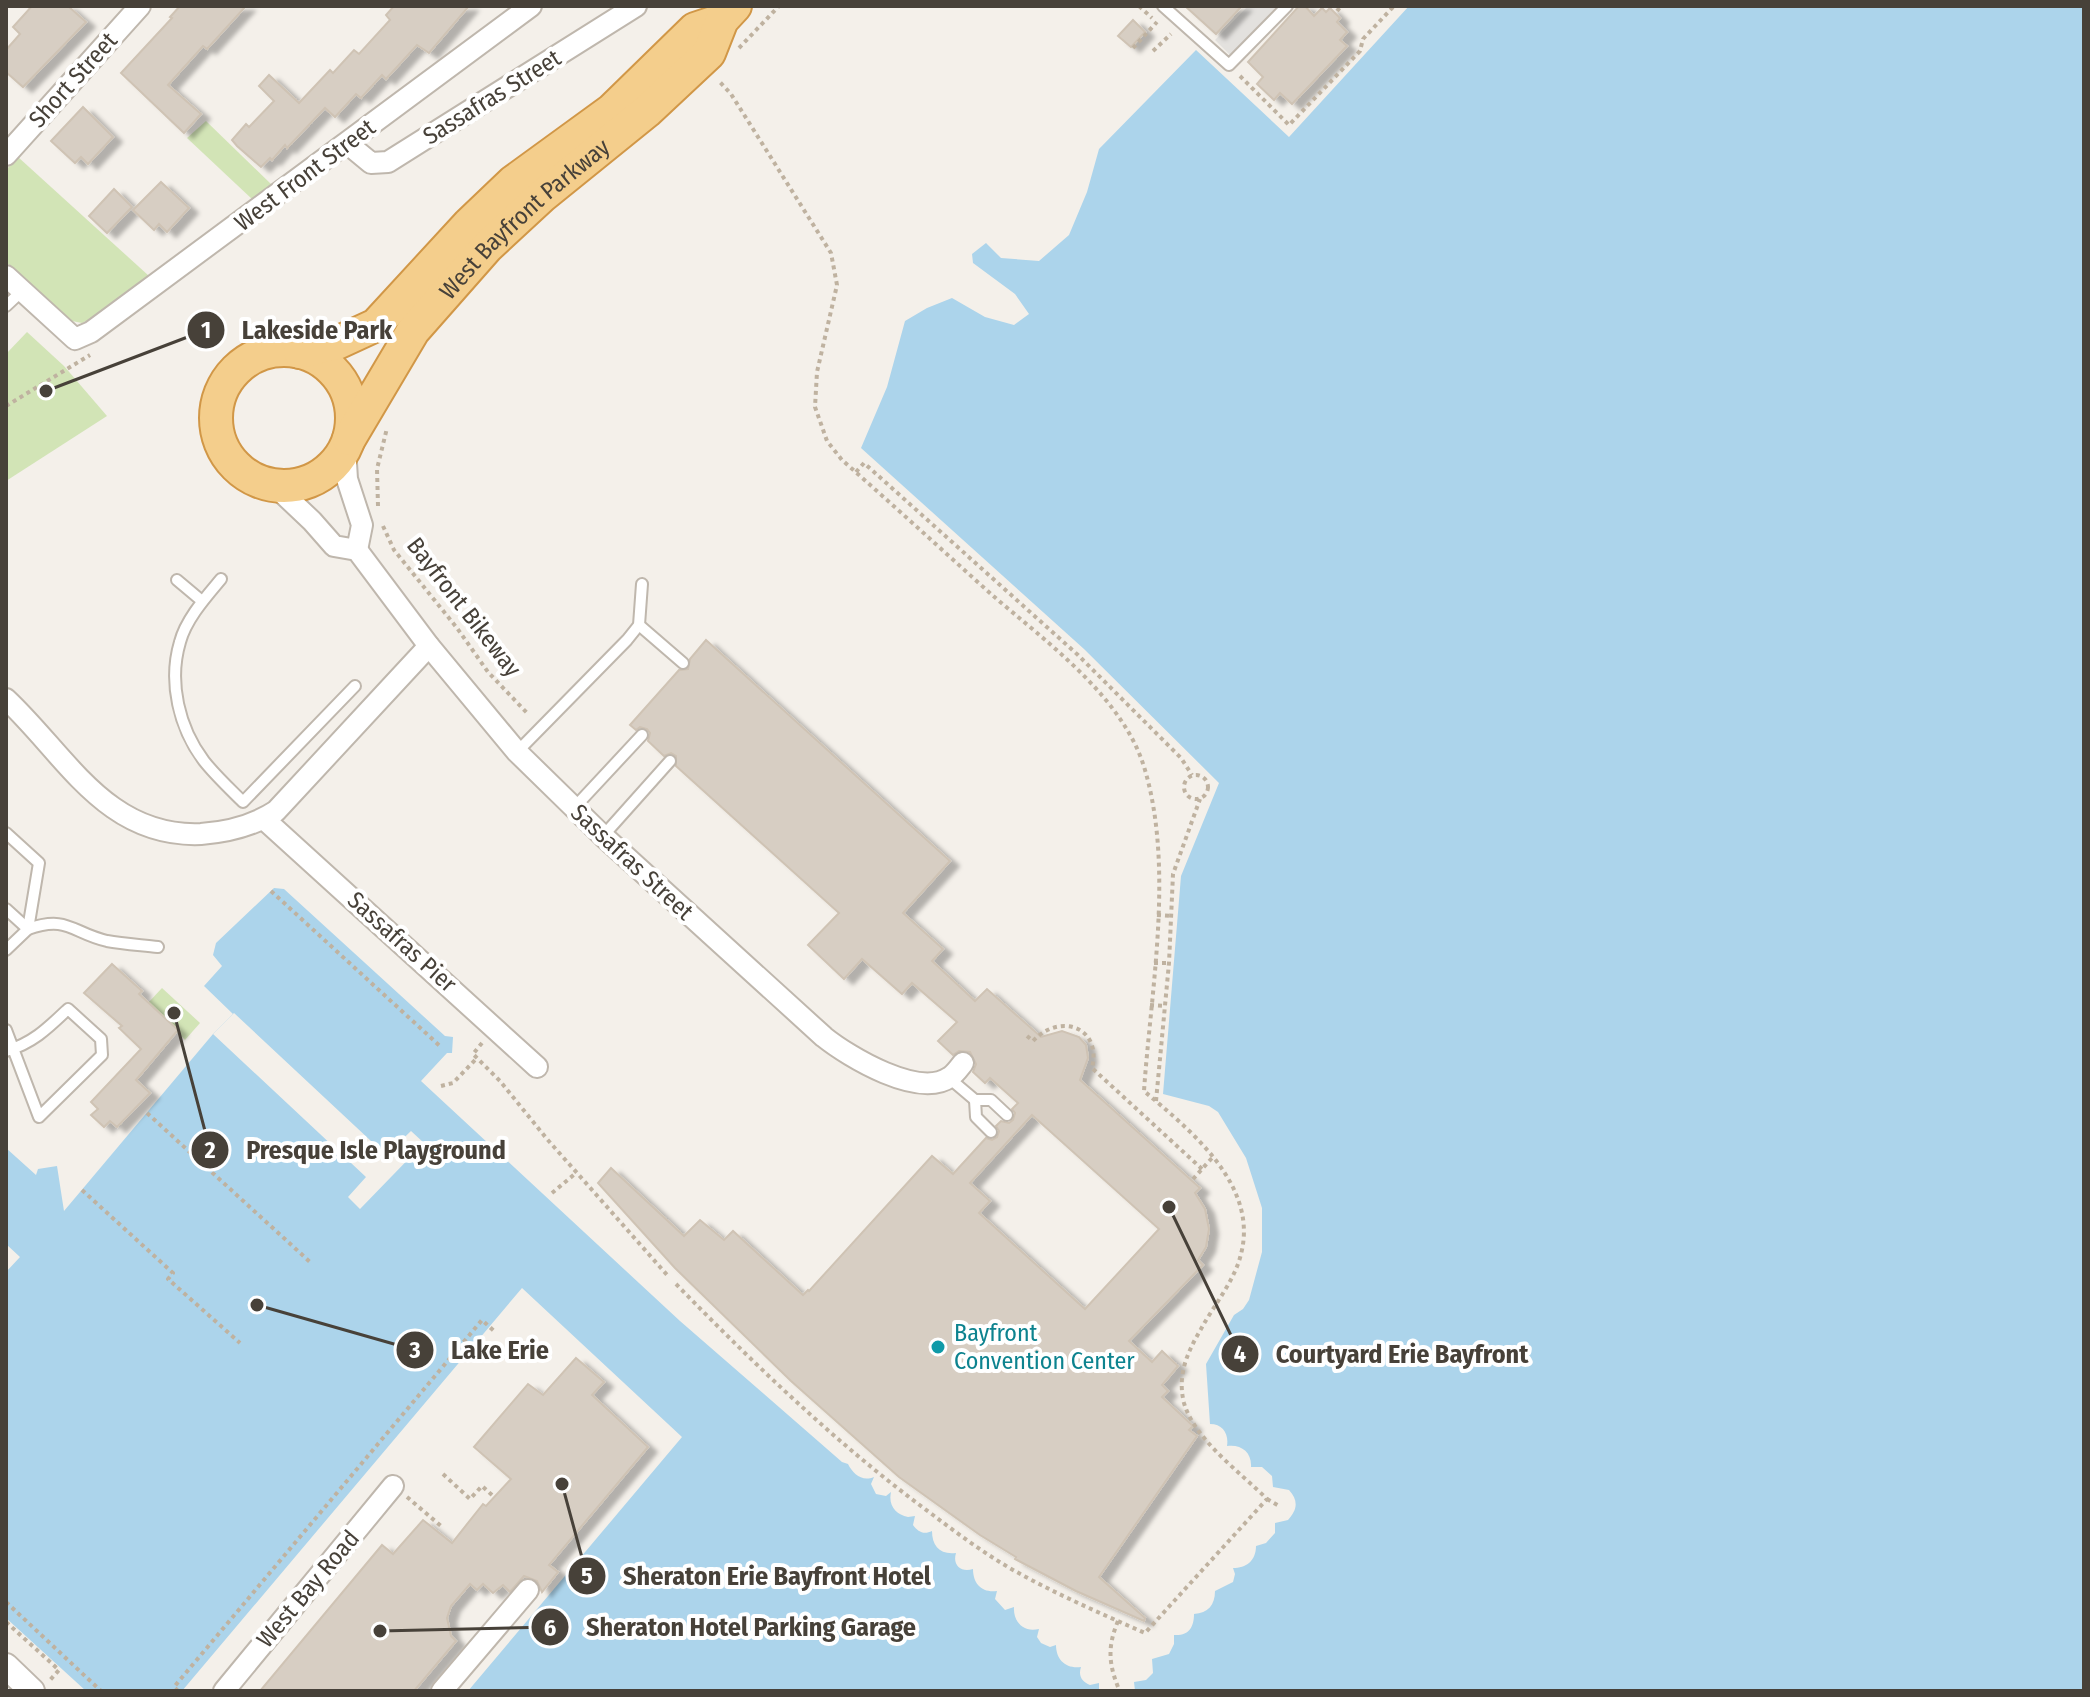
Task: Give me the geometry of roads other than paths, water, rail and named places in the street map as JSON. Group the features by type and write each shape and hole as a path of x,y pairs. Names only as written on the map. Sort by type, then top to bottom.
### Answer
{"highway":[{"name":"West Bayfront Parkway","path":"300,352 337,343 376,325 469,224 513,182 612,110 695,29 729,13"},
{"name":"West Bayfront Parkway","path":"347,443 413,331 487,247 542,196 647,111 709,53 729,13"},
{"path":"281,350 300,352 317,359 332,369 350,402 352,421 347,443 328,470 312,480 294,486 275,486 256,481 240,471 219,442 215,424 216,405 222,388 247,361 263,353 281,350"}],"street":[{"name":"Short Street","path":"6,155 140,6"},
{"name":"West Front Street","path":"22,291 75,339 108,321 531,6"},
{"name":"Sassafras Street","path":"348,144 371,163 388,162 636,6"},
{"path":"6,276 22,291"},
{"path":"347,443 347,479 362,525 357,550"},
{"name":"Sassafras Street","path":"275,486 334,546 357,550 429,646 517,752 603,836 836,1047 858,1061 916,1082 935,1082 956,1071"},
{"path":"6,699 29,720 93,792 116,812 163,831 218,833 264,819 288,800 429,646"},
{"name":"Sassafras Pier","path":"264,819 537,1067"},
{"name":"West Bay Road","path":"224,1691 400,1492"},
{"path":"442,1691 528,1590"},
{"path":"6,1666 40,1686"}],"lane":[{"path":"1163,6 1229,65 1287,6"},
{"path":"6,306 22,291"},
{"path":"221,579 202,601 180,640 175,684 184,726 204,760 243,802 355,686"},
{"path":"177,580 202,601"},
{"path":"517,752 639,625 642,584"},
{"path":"639,625 683,663"},
{"path":"574,808 642,735"},
{"path":"603,836 670,761"},
{"path":"6,833 39,863 28,929"},
{"path":"6,909 28,929"},
{"path":"6,950 28,929 47,923 67,924 106,940 158,947"},
{"path":"6,1030 10,1050 39,1117 102,1055 101,1039 68,1009 36,1039 10,1050"},
{"path":"956,1071 975,1100 976,1117 991,1132"},
{"path":"975,1100 991,1100 1007,1115"}],"water":[{"path":"1409,6 2084,6 2084,1691 1135,1691 1134,1682 1146,1680 1153,1673 1152,1659 1169,1654 1174,1635 1190,1630 1194,1614 1207,1610 1214,1600 1215,1591 1233,1582 1233,1568 1249,1563 1256,1546 1266,1543 1275,1533 1275,1523 1288,1520 1296,1505 1289,1490 1273,1487 1272,1476 1262,1467 1251,1467 1245,1450 1227,1446 1224,1430 1210,1424 1206,1364 1234,1315 1249,1300 1262,1252 1262,1208 1246,1158 1218,1112 1209,1106 1163,1094 1181,876 1219,783 1084,649 861,448 887,387 905,321 952,298 985,317 1014,325 1029,314 1015,294 973,263 972,254 986,243 1001,258 1039,261 1069,235 1087,192 1099,149 1196,50 1289,137"},
{"path":"274,888 284,889 445,1036 453,1037 452,1053 447,1053 421,1081 680,1321 848,1464 855,1474 862,1478 874,1477 871,1484 876,1494 886,1496 891,1492 892,1505 900,1514 915,1516 913,1525 919,1531 932,1531 938,1548 946,1553 956,1553 955,1562 959,1567 973,1569 979,1586 987,1591 997,1591 995,1599 1005,1610 1014,1607 1020,1625 1039,1629 1037,1637 1041,1643 1050,1647 1056,1645 1063,1662 1071,1667 1081,1667 1083,1680 1090,1685 1099,1683 1099,1691 468,1691 682,1437 522,1288 182,1691 86,1691 6,1618 6,1272 20,1257 6,1244 6,1148 36,1175 38,1169 57,1166 64,1211 233,1014 204,986 222,966 213,955 216,943"}],"place":[{"name":"Lakeside Park","path":"46,391"},
{"name":"Presque Isle Playground","path":"174,1013"},
{"name":"Courtyard Erie Bayfront","path":"1169,1207"},
{"name":"Lake Erie","path":"257,1305"},
{"name":"Bayfront Convention Center","path":"938,1347"},
{"name":"Sheraton Erie Bayfront Hotel","path":"562,1484"},
{"name":"Sheraton Hotel Parking Garage","path":"380,1631"}]}
